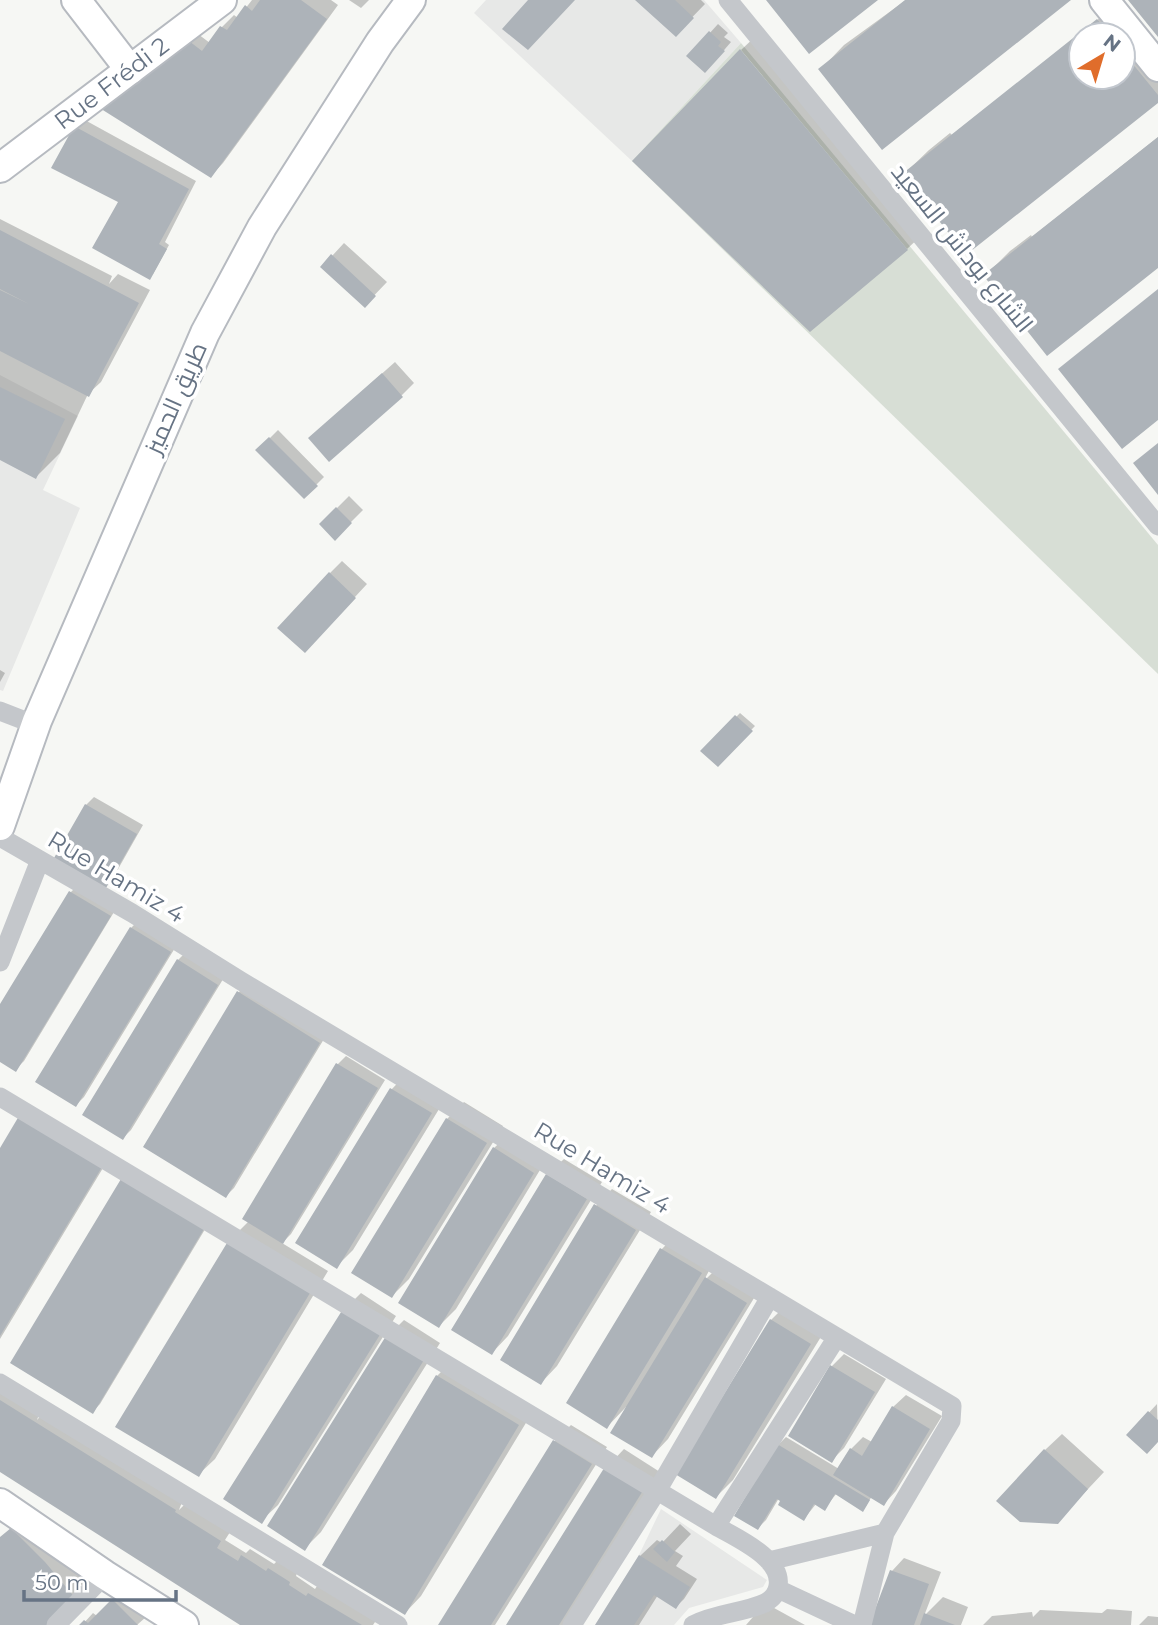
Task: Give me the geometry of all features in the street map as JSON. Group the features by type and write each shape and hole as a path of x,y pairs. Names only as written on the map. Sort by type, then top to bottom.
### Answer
{"main road":[{"path":"76,0 130,70"},
{"name":"Rue Frédi 2","path":"0,168 222,0"},
{"name":"طريق الحميز","path":"0,786 11,716 193,327 251,220 369,34 394,0"},
{"name":"طريق الحميز","path":"0,826 37,721 205,333 262,227 380,42 411,0"},
{"path":"1104,0 1158,67"},
{"path":"0,1503 175,1623"}],"street":[{"name":"الشارع بوداش السعيد","path":"728,0 1158,526"},
{"name":"Rue Hamiz 4","path":"0,836 952,1406 951,1421 885,1533"},
{"path":"0,962 40,860"},
{"path":"0,1097 762,1554 776,1570 778,1589 765,1603 706,1618 693,1625"},
{"path":"572,1625 657,1490 770,1297"},
{"path":"716,1526 837,1337"},
{"path":"0,1382 398,1625"},
{"path":"769,1561 885,1533 862,1625"},
{"path":"56,1625 105,1575"},
{"path":"778,1589 855,1625"}],"shaded area":[{"path":"486,0 704,0 741,43 632,161 474,13"},
{"path":"741,43 1158,545 1158,674 632,161"},
{"path":"0,375 78,416 43,490 80,508 3,691 0,690"},
{"path":"661,1509 767,1580 763,1587 689,1608 674,1625 595,1625 639,1555"}],"building":[{"path":"260,0 301,0 327,19 211,178 98,107 158,57 165,62 189,41 202,51 220,26 227,30 245,5 252,11"},
{"path":"528,0 575,0 528,50 502,29"},
{"path":"635,0 675,0 694,18 676,37"},
{"path":"766,0 878,0 809,54"},
{"path":"905,0 1071,0 882,150 818,69"},
{"path":"1128,0 1158,0 1158,37"},
{"path":"709,31 721,42 718,46 725,51 705,73 686,56"},
{"path":"1067,43 1067,91 1137,91 1137,69 1158,95 1158,103 966,255 902,174"},
{"path":"740,49 908,250 810,332 632,161"},
{"path":"74,126 189,189 159,244 167,249 150,280 92,248 118,202 51,168"},
{"path":"1158,137 1158,268 1047,356 983,275"},
{"path":"0,230 139,303 89,397 0,351 0,290 29,304 0,289"},
{"path":"331,254 376,296 365,308 320,267"},
{"path":"1158,289 1158,420 1122,449 1058,369"},
{"path":"382,373 403,397 329,462 308,438"},
{"path":"0,387 65,419 36,479 0,460"},
{"path":"269,437 318,486 304,499 255,450"},
{"path":"1158,443 1158,495 1133,463"},
{"path":"336,507 352,523 335,541 319,524"},
{"path":"329,572 356,598 305,653 277,628"},
{"path":"735,715 753,731 718,767 700,751"},
{"path":"85,804 137,834 106,888 54,858"},
{"path":"69,891 111,916 16,1072 0,1062 0,1004"},
{"path":"130,927 171,952 76,1107 35,1082"},
{"path":"177,959 218,985 123,1140 82,1115"},
{"path":"237,991 320,1043 226,1198 143,1147"},
{"path":"336,1063 378,1088 283,1244 242,1219"},
{"path":"390,1088 432,1113 337,1269 295,1243"},
{"path":"19,1116 102,1167 0,1336 0,1148"},
{"path":"446,1118 487,1143 392,1298 351,1273"},
{"path":"493,1147 534,1173 439,1328 398,1303"},
{"path":"124,1174 207,1224 93,1414 10,1363"},
{"path":"546,1174 587,1199 492,1355 451,1330"},
{"path":"594,1204 636,1230 541,1385 500,1360"},
{"path":"230,1238 313,1288 199,1477 115,1427"},
{"path":"660,1248 702,1273 607,1429 566,1403"},
{"path":"705,1277 747,1303 652,1458 610,1433"},
{"path":"343,1309 381,1333 262,1524 223,1499"},
{"path":"770,1319 811,1344 716,1499 675,1474"},
{"path":"386,1336 424,1360 305,1551 267,1526"},
{"path":"830,1365 875,1392 832,1463 788,1436"},
{"path":"436,1375 519,1425 405,1615 322,1565"},
{"path":"0,1400 176,1510 175,1512 221,1541 217,1548 238,1561 241,1555 266,1571 268,1568 306,1596 308,1593 362,1625 240,1625 0,1472"},
{"path":"892,1406 930,1429 884,1506 833,1475 850,1448 862,1456"},
{"path":"1148,1411 1158,1420 1158,1442 1147,1454 1126,1435"},
{"path":"553,1440 592,1464 491,1625 438,1625"},
{"path":"777,1444 870,1500 863,1512 835,1494 825,1511 814,1504 804,1521 778,1505 780,1501 777,1499 758,1530 734,1516"},
{"path":"1044,1449 1088,1489 1058,1524 1020,1522 996,1501"},
{"path":"606,1465 644,1489 559,1625 506,1625"},
{"path":"11,1528 45,1562 76,1599 47,1625 0,1625 0,1537"},
{"path":"662,1540 675,1552 667,1562 653,1549"},
{"path":"639,1555 690,1587 676,1609 654,1595 634,1625 595,1625"},
{"path":"890,1570 929,1584 914,1625 869,1625"},
{"path":"112,1599 138,1625 79,1625 84,1620 88,1623"},
{"path":"924,1613 955,1625 920,1625"}]}
